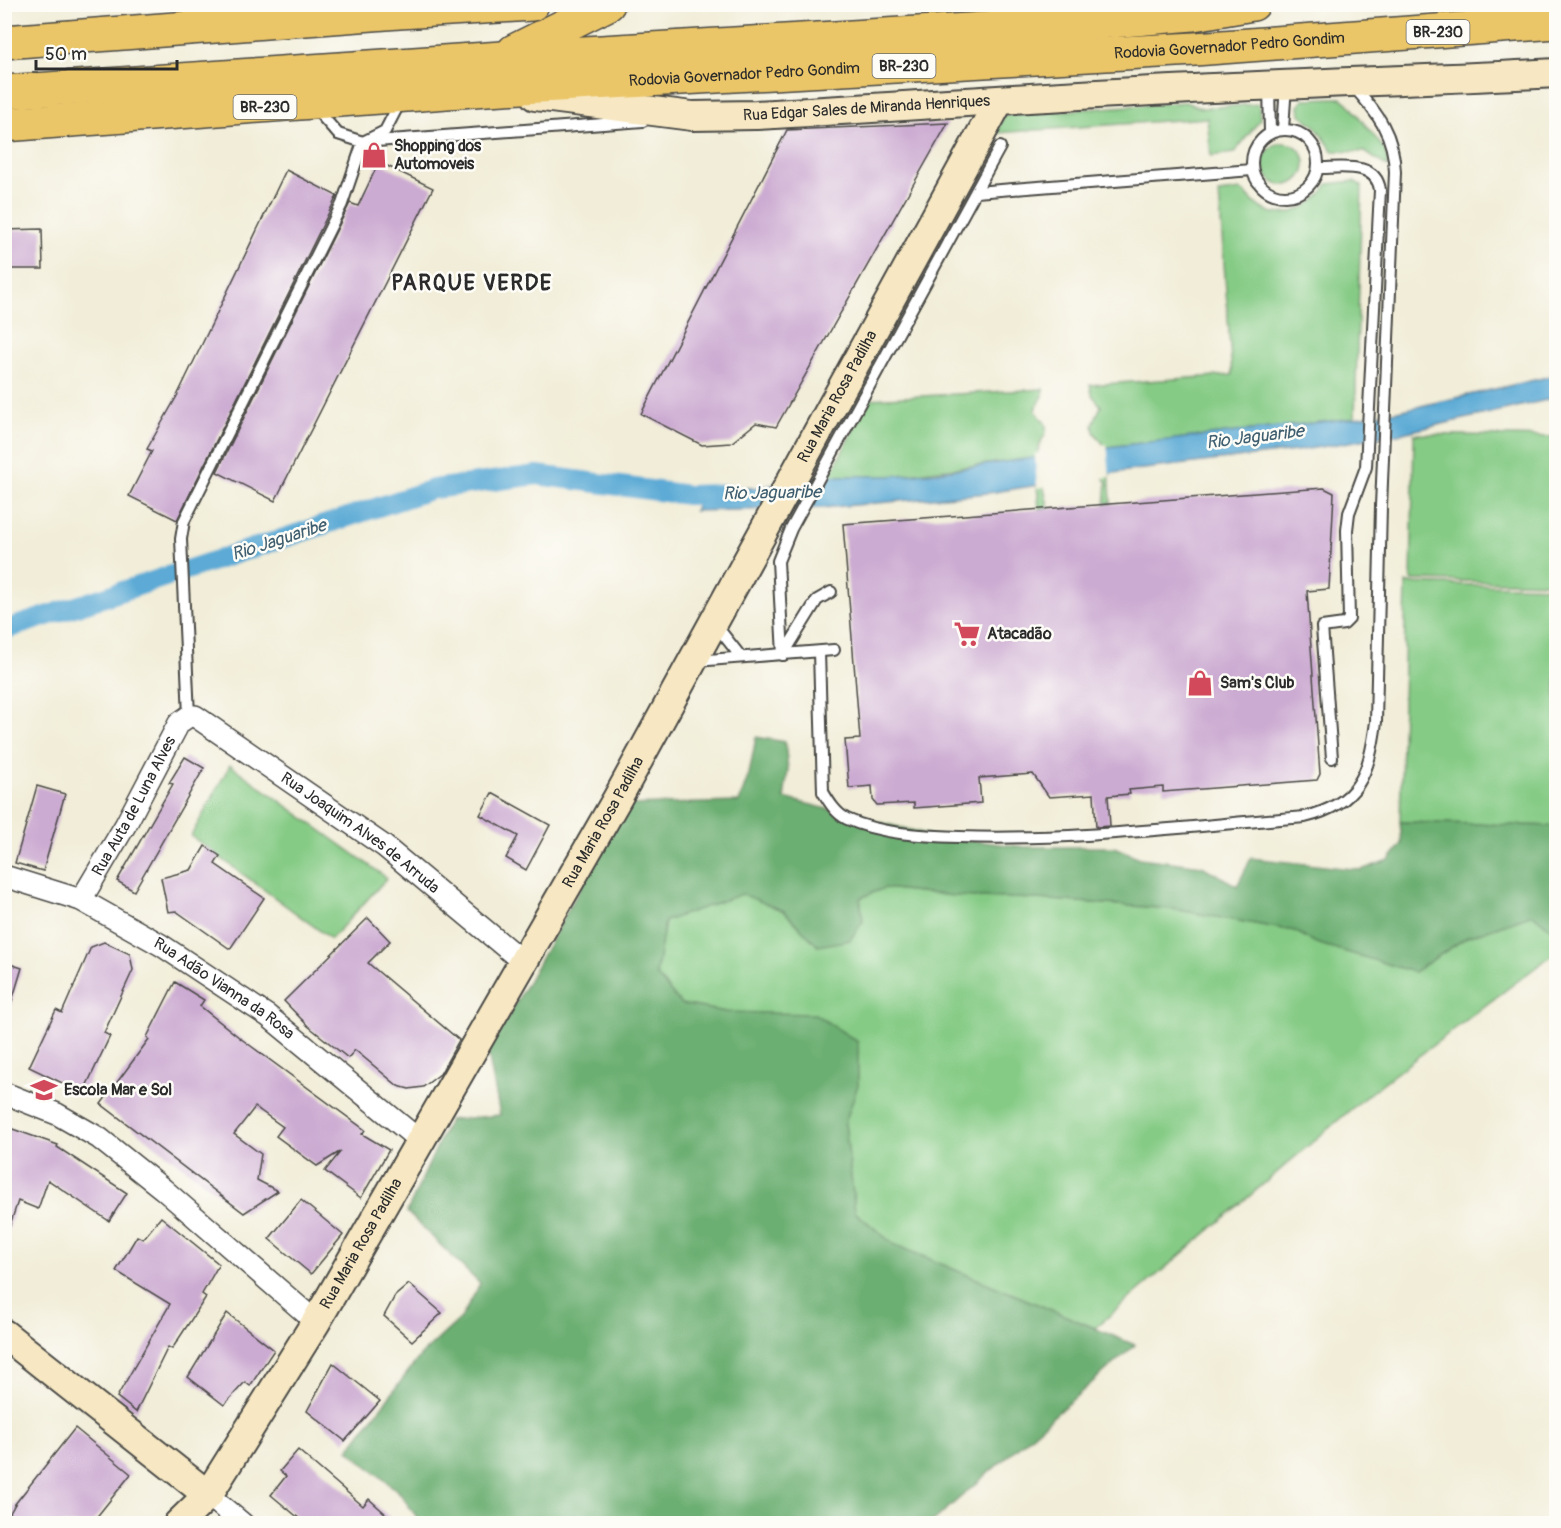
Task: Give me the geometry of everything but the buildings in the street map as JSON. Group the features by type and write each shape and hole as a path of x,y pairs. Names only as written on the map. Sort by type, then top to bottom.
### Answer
{"main road":[{"path":"4,42 401,8 532,4"},
{"path":"502,57 608,4"},
{"name":"Rodovia Governador Pedro Gondim","path":"4,92 502,57 1098,22 1193,14 1252,4"},
{"path":"1508,4 1521,13 1553,22"},
{"name":"Rodovia Governador Pedro Gondim","path":"4,128 487,89 1183,50 1553,22"},
{"name":"Rua Edgar Sales de Miranda Henriques","path":"692,116 1277,84 1413,82 1557,73"},
{"path":"487,89 692,116"},
{"name":"Rua Maria Rosa Padilha","path":"178,1524 208,1495 316,1322 714,624 781,522 999,101"},
{"path":"4,1334 208,1495"}],"street":[{"name":"Rua Auta de Luna Alves","path":"81,900 126,824 179,723 189,716"},
{"name":"Rua Joaquim Alves de Arruda","path":"189,716 200,718 384,846 523,962"},
{"name":"Rua Adão Vianna da Rosa","path":"4,876 81,900 161,945 268,1016 419,1140"},
{"path":"4,1093 57,1114 99,1138 163,1189 316,1322"},
{"path":"208,1495 243,1524"}],"lane":[{"path":"819,651 820,775 823,792 831,806 844,818 863,825 938,836 1009,838 1076,835 1305,817 1330,811 1350,796 1363,775 1372,752 1376,723 1394,153 1381,118 1359,81"},
{"path":"1277,84 1283,129"},
{"path":"1269,133 1283,129 1298,132 1310,140 1317,153 1319,168 1314,181 1305,191 1293,196 1280,197 1267,192 1257,183 1252,170 1255,149 1269,133 1277,84"},
{"path":"310,104 338,134 363,142 385,131 403,96"},
{"name":"Rua Edgar Sales de Miranda Henriques","path":"363,142 692,116"},
{"path":"189,716 181,539 189,508 342,204 363,142"},
{"path":"806,475 873,383 1000,147"},
{"path":"1319,168 1367,170 1379,184 1365,474 1354,497 1347,530 1349,619 1344,624 1322,627 1332,758"},
{"path":"976,192 1252,170"},
{"path":"781,522 778,561 783,655"},
{"path":"783,655 817,600 831,592"},
{"path":"714,624 741,657"},
{"path":"693,662 834,650"}],"green space":[{"path":"1342,98 1385,150 1388,167 1365,152 1333,151 1315,126 1300,114 1299,106 1303,99"},
{"path":"1185,102 1202,108 1259,104 1260,120 1234,153 1211,156 1207,118 997,133 1004,115"},
{"path":"1284,143 1299,149 1305,164 1299,179 1284,185 1269,179 1263,164 1269,149"},
{"path":"1354,181 1362,186 1355,418 1108,447 1111,503 1105,504 1107,482 1099,473 1104,445 1094,432 1093,424 1101,406 1092,395 1090,385 1232,375 1219,193 1241,190 1260,207 1272,213 1282,214 1308,205 1323,192 1328,184"},
{"path":"1043,389 1043,396 1035,410 1046,426 1038,456 1048,508 1039,509 1035,458 891,476 830,476 869,399"},
{"path":"1414,434 1556,437 1556,583 1411,580"},
{"path":"1406,583 1556,587 1556,826 1400,822"},
{"path":"756,737 785,742 788,770 784,798 934,836 1025,847 1114,847 1140,858 1202,866 1237,886 1251,858 1361,870 1389,860 1402,844 1400,822 1556,826 1556,933 1533,914 1467,937 1414,972 1316,943 1295,931 1173,909 1038,899 955,896 884,888 860,898 863,921 850,940 818,946 784,911 742,894 665,921 656,975 681,1004 726,1012 815,1014 858,1042 858,1085 845,1123 855,1212 893,1244 1135,1345 931,1523 421,1523 399,1492 348,1450 421,1355 461,1318 480,1284 407,1212 449,1120 500,1115 488,1053 627,805 739,802 749,774"},
{"path":"230,765 387,878 331,939 191,836"},
{"path":"884,888 955,896 1038,899 1173,909 1295,931 1317,943 1414,972 1467,937 1533,914 1556,933 1556,952 1370,1093 1095,1328 893,1244 855,1212 845,1123 858,1084 726,1012 681,1004 656,975 665,921 742,893 784,911 818,946 863,921 860,898"}],"water":[{"path":"1556,375 1556,398 1403,433 1296,451 1127,471 988,493 822,508 694,511 703,486 753,488 830,476 891,476 937,472 1107,447 1355,418 1403,410"}],"pier":[{"path":"1107,444 1110,477 1037,488 1035,454"}],"waterway":[{"name":"Rio Jaguaribe","path":"4,630 433,489 537,475 688,495 726,494"}],"place":[{"name":"Shopping dos Automoveis","path":"374,155"},
{"name":"Atacadão","path":"967,634"},
{"name":"Sam's Club","path":"1200,683"},
{"name":"Escola Mar e Sol","path":"44,1090"}],"district":[{"name":"PARQUE VERDE","path":"472,283"}]}
